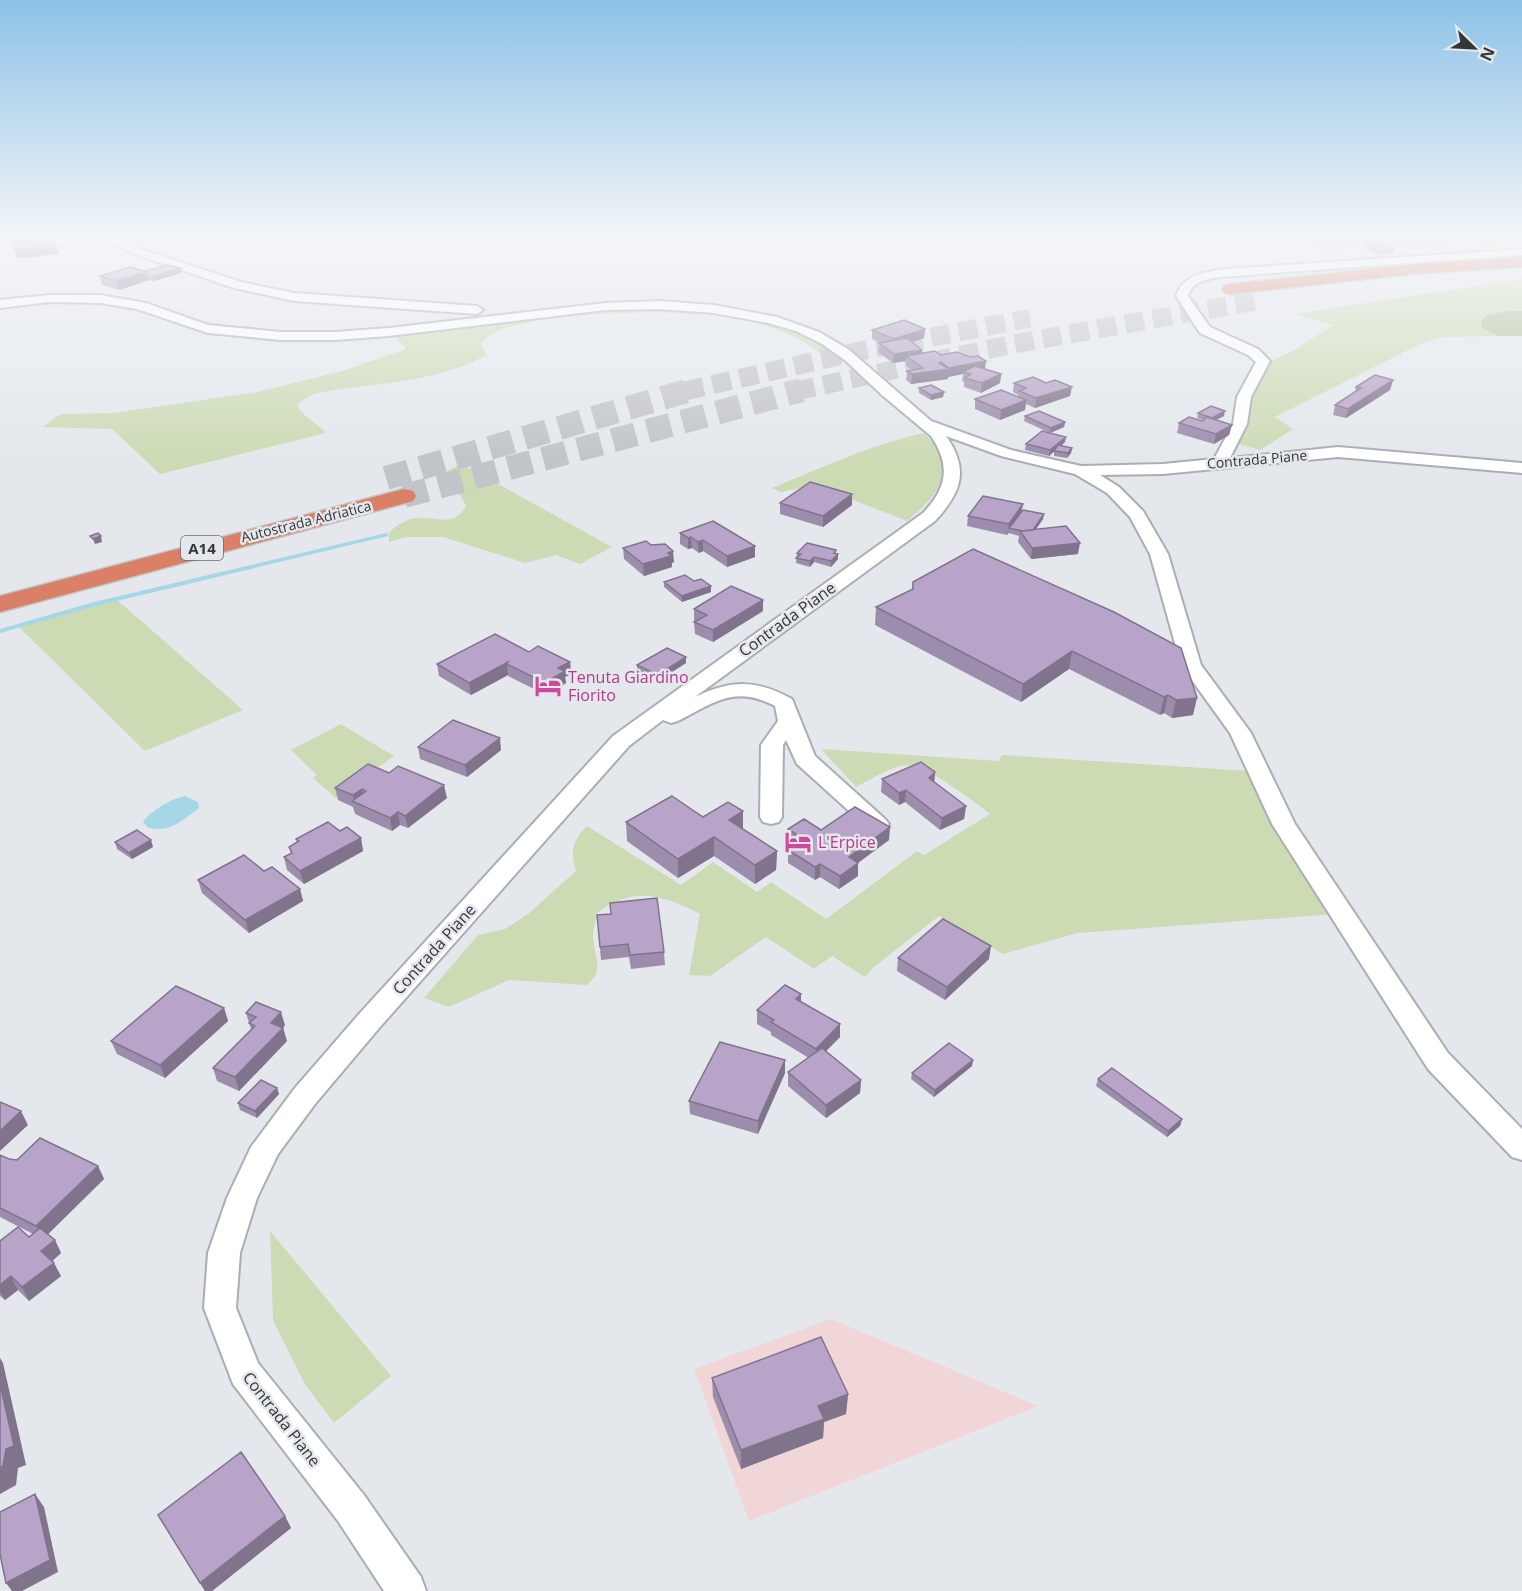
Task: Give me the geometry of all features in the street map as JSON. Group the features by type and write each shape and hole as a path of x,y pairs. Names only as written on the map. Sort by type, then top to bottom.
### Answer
{"highway":[{"name":"Autostrada Adriatica","path":"0,588 386,478"},
{"name":"Autostrada Adriatica","path":"0,604 404,496"}],"street":[{"name":"Contrada Piane","path":"150,309 199,327 247,334 316,337 400,331 572,309"},
{"path":"476,309 532,313"},
{"name":"Contrada Piane","path":"407,1591 351,1508 244,1373 220,1308 224,1253 242,1198 266,1147 305,1096 370,1020 621,741 936,510 951,484 952,461 944,444 926,424 888,394 845,352 825,340 789,325 729,311 711,309"},
{"path":"1191,309 1205,330 1253,352 1263,361 1244,397 1240,424 1220,462"},
{"name":"Contrada Piane","path":"926,424 1006,453 1081,471 1163,469 1338,452 1522,468"},
{"path":"1081,471 1113,490 1137,515 1159,554 1191,665 1240,733 1284,824 1438,1061 1522,1148"},
{"path":"621,741 707,700 741,689 765,693 785,703 789,720 805,759 878,824"},
{"path":"771,817 772,744 789,720"}],"shaded area":[{"path":"831,1319 1038,1406 749,1521 694,1369"}],"green space":[{"path":"590,309 697,309 746,316 818,337 848,360 834,364 812,347 786,333 731,317 639,313 559,317 524,323 497,332 481,344 486,355 445,372 313,394 297,406 326,433 160,474 112,429 43,427 61,414 113,413 258,392 342,371 406,349 394,335"},
{"path":"1325,309 1522,309 1508,311 1481,327 1498,336 1443,337 1418,345 1275,417 1293,429 1260,450 1236,443 1254,387 1272,361 1296,349 1333,325 1294,314"},
{"path":"1522,311 1522,336 1498,336 1481,327 1481,322 1487,315"},
{"path":"924,433 939,451 943,462 943,472 936,491 907,521 856,501 808,486 781,492 772,488 866,450"},
{"path":"462,464 612,547 580,564 556,555 525,563 443,537 406,537 389,542 389,533 401,523 423,518 451,519 459,515 466,506 447,471"},
{"path":"116,599 243,710 145,751 18,626"},
{"path":"341,724 394,756 336,798 313,778 317,775 291,750"},
{"path":"821,749 999,761 1002,755 1250,771 1337,914 1078,933 1003,954 939,916 874,967 865,977 832,956 814,969 766,937 710,976 689,975 700,914 660,898 636,896 610,904 597,913 593,937 597,969 592,980 586,985 509,980 449,1007 424,998 478,935 505,929 528,914 576,871 573,858 575,842 587,826 681,885 713,862 757,892 771,882 826,919 917,851 924,855 990,814 950,785 915,766 894,768 856,787"},
{"path":"270,1231 391,1376 334,1423 304,1383 273,1320"}],"water":[{"path":"185,796 198,802 199,808 174,825 162,829 147,827 143,821 152,812 168,802"}],"building":[{"path":"904,320 925,329 894,339 872,330"},
{"path":"907,338 922,350 894,354 879,343"},
{"path":"935,351 941,355 957,352 970,357 978,356 986,361 949,368 941,362 939,363 949,369 912,374 907,371 923,368 906,356"},
{"path":"975,366 1001,374 982,383 965,378 971,374 963,372"},
{"path":"1375,375 1393,380 1348,409 1335,405 1361,388 1356,387"},
{"path":"1033,377 1046,383 1055,380 1072,387 1036,398 1019,391 1026,388 1014,383"},
{"path":"931,385 944,392 931,395 919,388"},
{"path":"1001,390 1026,400 1001,410 975,399"},
{"path":"1211,406 1225,411 1212,418 1198,413"},
{"path":"1039,411 1065,422 1051,428 1025,416"},
{"path":"1189,417 1202,421 1207,417 1232,425 1216,434 1179,423"},
{"path":"1042,431 1066,437 1050,450 1026,444"},
{"path":"1058,445 1072,448 1068,453 1054,451"},
{"path":"810,482 852,494 823,516 780,503"},
{"path":"983,496 1023,504 1009,524 968,516"},
{"path":"1023,510 1044,514 1033,530 1022,531 1009,528"},
{"path":"713,521 755,546 727,556 703,540 698,542 680,533"},
{"path":"1066,526 1080,543 1032,548 1020,531"},
{"path":"98,533 101,536 93,539 90,536"},
{"path":"646,541 651,545 665,544 673,551 668,553 671,556 643,564 623,548"},
{"path":"807,543 836,550 834,553 838,554 831,561 814,557 810,561 796,558 801,554 797,553"},
{"path":"973,549 1114,612 1181,648 1197,698 1176,700 1168,695 1164,697 1072,651 1023,684 876,607 913,589 913,582"},
{"path":"685,575 694,581 701,579 711,586 682,596 664,582"},
{"path":"731,586 763,600 713,630 694,622 707,615 694,609"},
{"path":"495,634 529,652 538,646 570,662 558,668 565,671 545,683 507,664 508,662 469,683 437,664"},
{"path":"667,648 686,657 658,675 637,665"},
{"path":"453,720 500,738 465,765 418,747"},
{"path":"921,762 935,772 929,778 966,806 942,818 906,790 899,793 882,779"},
{"path":"368,764 389,773 398,766 444,785 405,816 398,812 390,818 352,801 366,791 362,789 353,795 335,788"},
{"path":"672,796 703,817 728,802 743,811 729,820 777,851 755,865 714,837 678,859 626,822"},
{"path":"855,807 890,827 849,857 858,863 840,876 820,864 815,867 788,850 805,840 788,829 804,819 821,830"},
{"path":"328,822 340,831 347,827 361,838 300,871 284,857 292,853 289,847 299,841 296,839"},
{"path":"137,830 151,840 129,853 115,842"},
{"path":"244,855 264,871 272,867 300,889 245,920 198,880"},
{"path":"657,898 664,952 630,955 628,944 600,947 597,915 611,914 610,903"},
{"path":"943,919 991,946 947,987 898,958"},
{"path":"785,985 801,994 796,999 840,1024 816,1049 771,1022 774,1020 757,1010"},
{"path":"176,986 224,1008 160,1065 111,1041"},
{"path":"256,1002 281,1012 271,1023 283,1028 235,1077 213,1068 255,1026 249,1023 256,1017 246,1013"},
{"path":"720,1042 785,1060 758,1121 689,1101"},
{"path":"949,1043 973,1060 935,1090 912,1073"},
{"path":"822,1048 861,1080 826,1105 788,1072"},
{"path":"1112,1068 1182,1119 1168,1131 1098,1079"},
{"path":"261,1080 277,1088 255,1111 238,1103"},
{"path":"0,1102 21,1111 0,1131"},
{"path":"40,1138 98,1166 36,1226 0,1208 0,1155 17,1160"},
{"path":"18,1227 29,1237 40,1228 55,1240 41,1251 54,1263 22,1287 11,1276 0,1285 0,1241"},
{"path":"821,1337 848,1394 818,1406 824,1419 741,1450 712,1378"},
{"path":"0,1384 14,1446 6,1449 3,1466 0,1468"},
{"path":"241,1452 285,1516 200,1583 158,1515"},
{"path":"35,1494 50,1560 6,1583 0,1554 0,1512"}],"waterway":[{"path":"0,631 94,604 386,535"}],"tunnel":[{"path":"796,391 1013,344 1209,309"},
{"path":"685,391 860,351 1030,318"},
{"path":"386,478 690,390"},
{"path":"404,496 802,390"}],"place":[{"name":"Tenuta Giardino Fiorito","path":"548,686"},
{"name":"L'Erpice","path":"798,842"}]}
